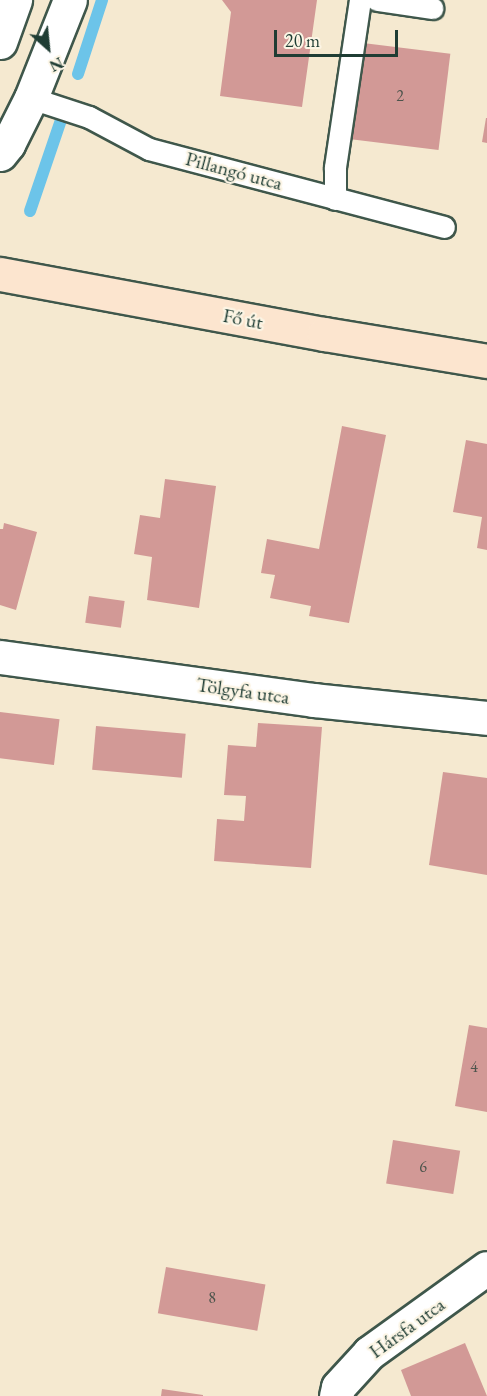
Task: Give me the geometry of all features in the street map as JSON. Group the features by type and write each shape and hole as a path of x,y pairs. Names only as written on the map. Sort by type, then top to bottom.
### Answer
{"main road":[{"name":"Fő út","path":"0,274 324,334 487,361"}],"street":[{"path":"0,42 15,0"},
{"path":"0,154 9,144 31,98 70,0"},
{"name":"Tölgyfa utca","path":"0,657 314,700 487,717"},
{"name":"Hársfa utca","path":"336,1396 338,1387 369,1353 487,1268"}],"lane":[{"path":"335,199 335,167 360,0"},
{"path":"377,0 432,8"},
{"name":"Pillangó utca","path":"31,98 89,117 149,149 444,226"}],"building":[{"path":"222,0 317,0 302,107 220,96 231,12"},
{"path":"363,43 450,54 439,150 351,139"},
{"path":"487,118 487,143 482,142"},
{"path":"342,426 386,435 349,623 309,616 311,606 270,598 275,575 261,573 267,539 319,549"},
{"path":"466,440 487,444 487,550 477,548 482,517 453,512"},
{"path":"165,479 216,486 199,608 147,600 152,557 134,554 140,515 160,518"},
{"path":"4,523 37,532 16,610 0,605 0,529 3,529"},
{"path":"89,596 125,601 121,628 85,623"},
{"path":"0,712 60,719 54,765 0,758"},
{"path":"258,723 322,727 311,868 214,861 217,819 244,821 246,796 224,795 228,745 256,747"},
{"path":"96,726 186,734 182,778 92,770"},
{"path":"443,772 487,778 487,875 429,865"},
{"path":"469,1025 487,1028 487,1112 455,1106"},
{"path":"393,1140 460,1151 453,1194 386,1183"},
{"path":"166,1267 265,1285 257,1331 158,1313"},
{"path":"465,1343 487,1396 411,1396 401,1370"},
{"path":"162,1389 203,1395 203,1396 161,1396"}],"waterway":[{"path":"78,74 102,0"},
{"path":"30,211 61,120"}]}
